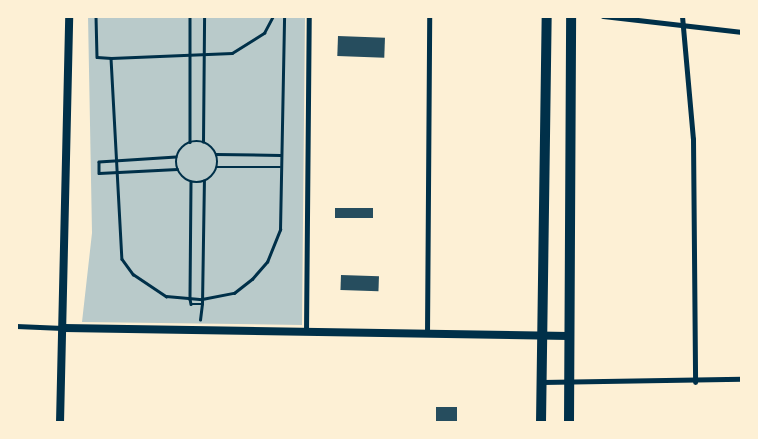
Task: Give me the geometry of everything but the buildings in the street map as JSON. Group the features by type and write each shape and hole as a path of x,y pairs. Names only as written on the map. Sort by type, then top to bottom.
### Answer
{"main road":[{"path":"541,423 540,336 547,16"},
{"path":"569,423 571,16"}],"street":[{"path":"60,423 64,328 69,16"},
{"path":"306,332 309,16"},
{"path":"427,334 429,16"},
{"path":"603,16 741,31"},
{"path":"682,16 680,25 693,139 695,382"},
{"path":"16,326 199,332 569,336"},
{"path":"541,382 569,380 695,382 742,379"}],"path":[{"path":"96,16 97,57 111,58 190,57 242,49 264,33 273,16"},
{"path":"177,169 99,173 99,162 176,157 190,142 190,16"},
{"path":"202,142 204,16"},
{"path":"111,58 115,172 122,259 148,287 166,296 202,299 234,293 267,262 280,230 284,16"},
{"path":"190,142 202,142 216,154 280,155"},
{"path":"216,154 217,167"},
{"path":"176,157 177,169 191,182 204,181"},
{"path":"199,332 202,304 204,181 217,167 280,167"},
{"path":"191,182 190,299 191,304 202,304"}],"shaded area":[{"path":"88,16 305,16 302,325 82,322 92,233"}]}
